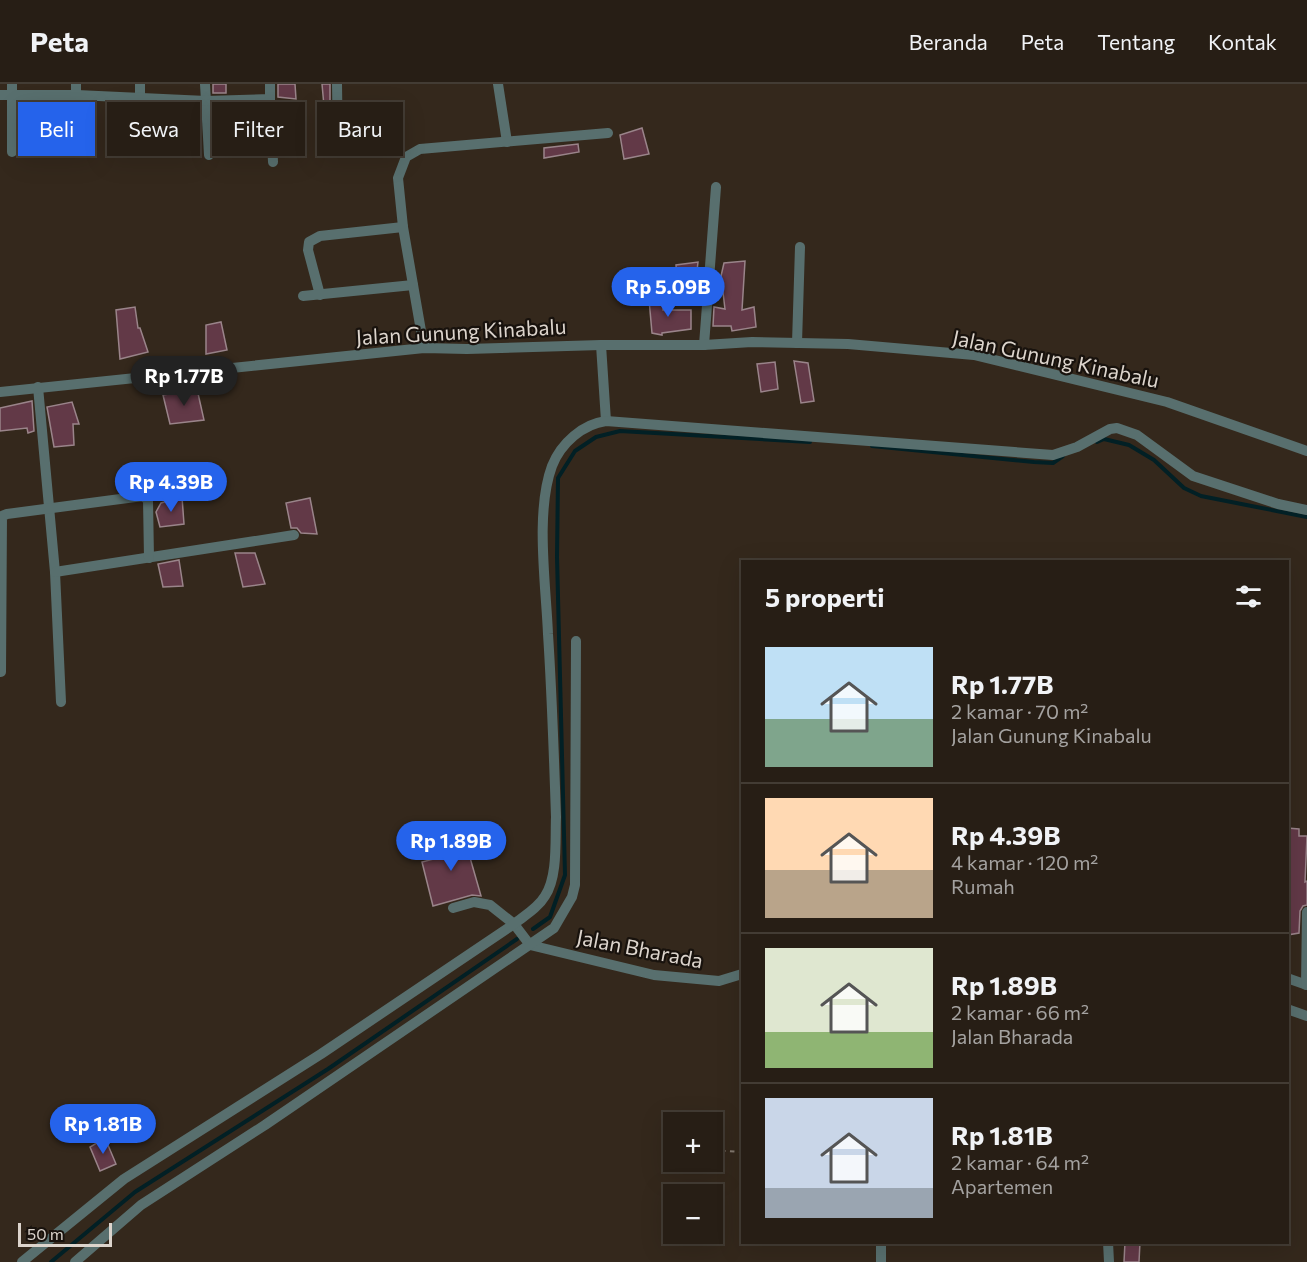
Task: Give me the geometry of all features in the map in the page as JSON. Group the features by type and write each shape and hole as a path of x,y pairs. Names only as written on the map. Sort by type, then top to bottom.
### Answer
{"street":[{"path":"140,84 141,102"},
{"path":"205,84 208,155"},
{"path":"270,84 273,162"},
{"path":"337,84 337,102"},
{"path":"498,84 507,141"},
{"path":"0,95 12,90 76,90 141,99 206,101 270,99"},
{"path":"12,90 12,152"},
{"path":"424,348 403,227 398,178 402,164 410,154 420,149 608,133"},
{"path":"704,345 716,187"},
{"path":"320,295 308,250 309,242 320,236 403,227"},
{"path":"797,343 800,247"},
{"path":"303,296 413,285"},
{"name":"Jalan Gunung Kinabalu","path":"0,392 424,348 704,345 752,342 848,344 974,355 1167,402 1307,451"},
{"path":"601,345 606,421"},
{"path":"38,387 55,572 61,702"},
{"path":"22,1262 124,1179 516,927 547,894 555,857 552,703 544,544 546,489 553,465 567,443 586,427 606,421 1053,455 1077,447 1110,429 1117,428 1137,435 1193,476 1278,504 1307,510"},
{"path":"1,672 1,517 6,514 146,497 148,500 149,558"},
{"path":"55,572 294,535"},
{"path":"75,1262 141,1205 265,1125 528,943 554,928 572,897 575,885 576,641"},
{"path":"453,908 481,902 490,905 516,927 528,943"},
{"path":"1289,979 1307,985 1307,912"},
{"name":"Jalan Bharada","path":"528,943 654,975 719,981 741,974"},
{"path":"1289,1010 1307,1016"},
{"path":"881,1244 881,1262"},
{"path":"1108,1244 1109,1262"}],"path":[{"path":"723,1151 741,1152"}],"building":[{"path":"213,84 226,84 226,93 213,93"},
{"path":"278,84 295,84 296,99 278,97"},
{"path":"322,84 330,84 330,102 324,102"},
{"path":"642,128 649,154 624,159 620,135"},
{"path":"578,144 579,152 544,158 544,148"},
{"path":"745,261 742,310 754,307 756,327 732,331 731,326 713,326 714,307 725,309 721,276 724,263"},
{"path":"698,262 695,289 675,290 671,281 677,281 676,265"},
{"path":"663,296 663,310 691,310 691,329 662,333 662,335 652,333 649,299"},
{"path":"135,307 138,328 140,328 148,352 120,359 116,310"},
{"path":"221,322 227,350 206,354 206,325"},
{"path":"794,361 808,363 814,401 801,403"},
{"path":"775,362 778,389 761,392 757,364"},
{"path":"197,389 204,420 170,424 163,395"},
{"path":"32,401 34,431 28,433 27,428 0,431 0,408"},
{"path":"72,402 79,424 73,424 74,445 54,447 47,407"},
{"path":"182,497 184,524 160,527 156,512 161,503"},
{"path":"310,498 317,534 301,533 297,528 291,528 286,503"},
{"path":"235,553 255,553 265,584 243,587"},
{"path":"179,560 183,586 163,587 158,564"},
{"path":"458,825 464,855 469,854 481,896 472,895 433,906 422,862 449,855 443,828"},
{"path":"1289,828 1299,829 1299,836 1307,836 1305,882 1307,881 1307,905 1303,906 1300,911 1299,933 1289,935"},
{"path":"105,1138 116,1164 100,1171 90,1147"},
{"path":"1125,1244 1140,1244 1139,1262 1124,1262"}],"waterway":[{"path":"533,929 550,917 565,875 557,557 558,478 575,451 596,437 620,431 810,442"},
{"path":"1097,442 1104,439 1129,445 1154,460 1184,488 1201,496 1307,517"},
{"path":"872,446 1053,463 1063,456"},
{"path":"51,1262 135,1192 328,1069 517,939"}]}
